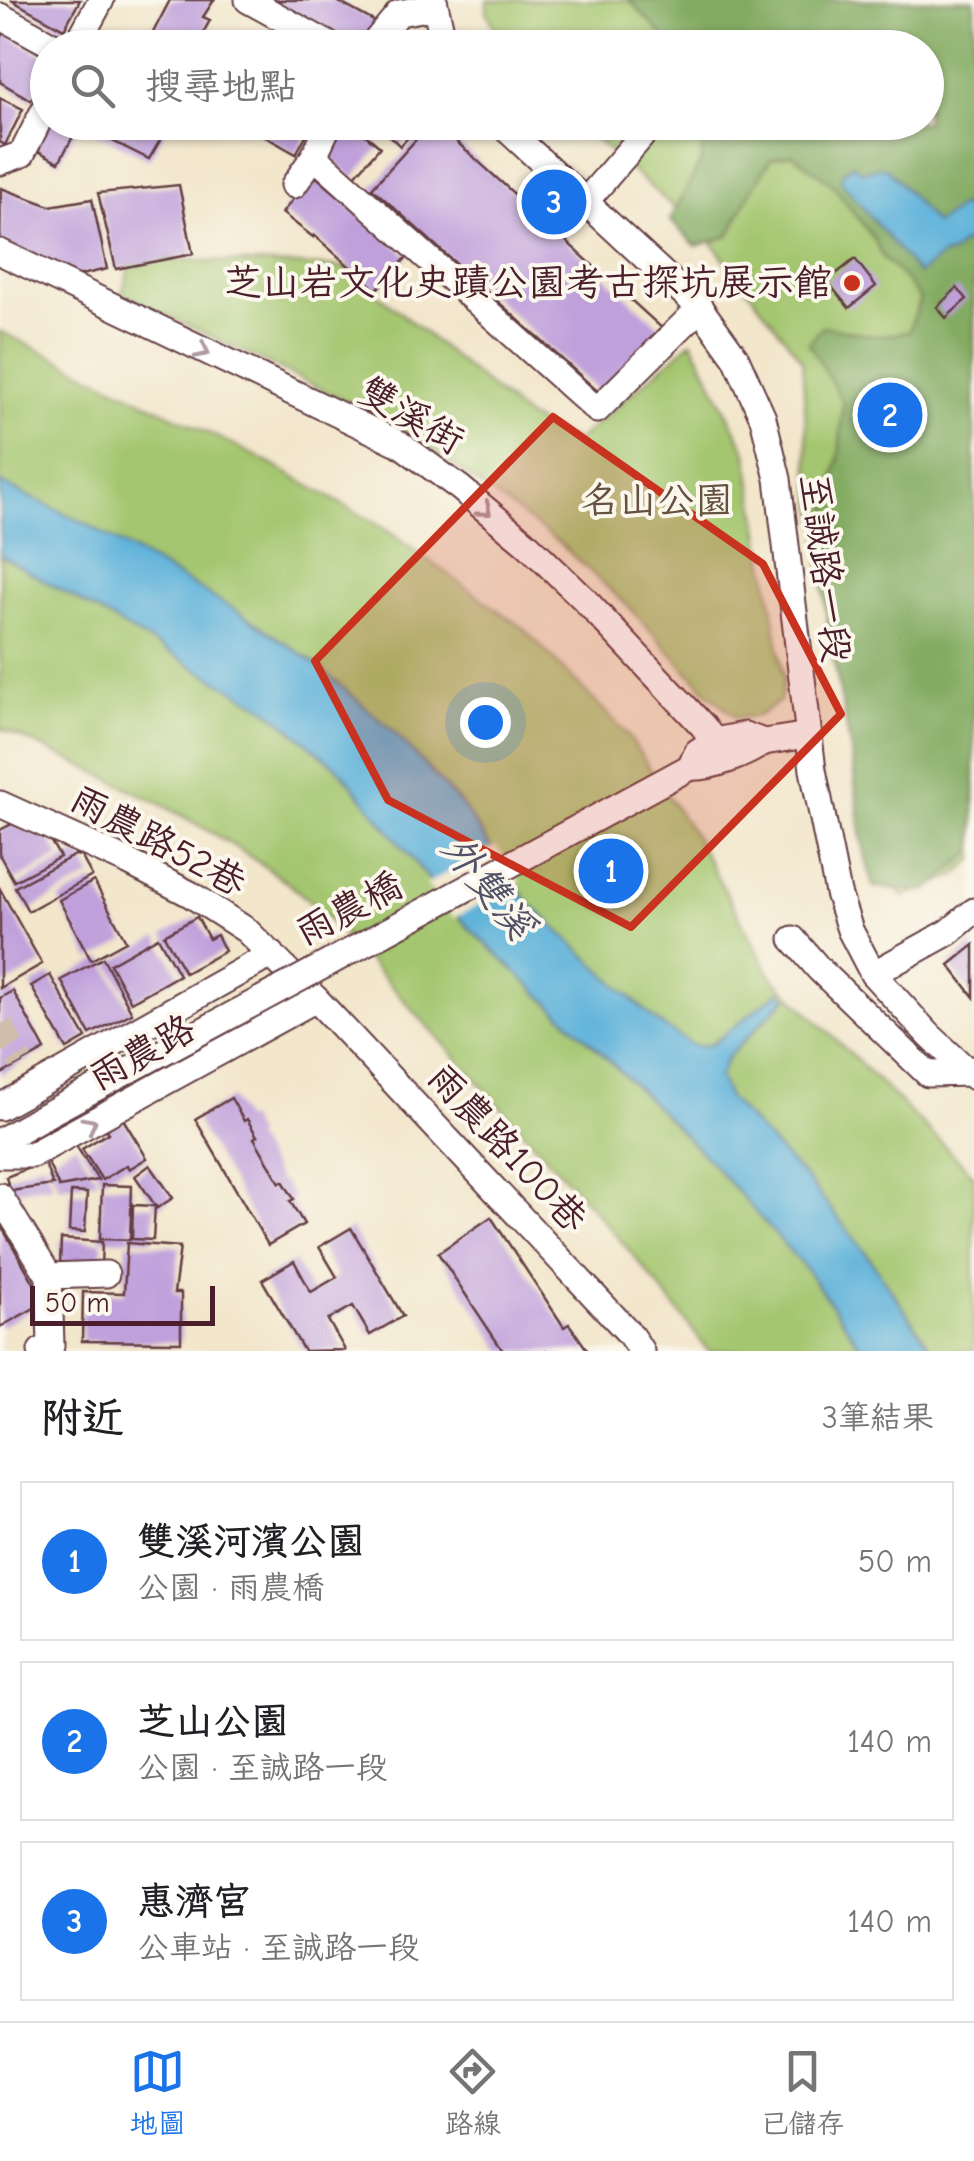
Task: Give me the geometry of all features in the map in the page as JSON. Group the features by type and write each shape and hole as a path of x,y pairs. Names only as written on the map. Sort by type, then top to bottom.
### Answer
{"street":[{"path":"86,30 102,0"},
{"path":"248,0 302,30"},
{"path":"385,30 400,13 434,4 440,30"},
{"path":"0,16 30,33"},
{"path":"11,158 30,129"},
{"path":"294,185 322,140"},
{"name":"至誠路一段","path":"518,140 700,308 736,358 763,418 778,479 808,735 838,894 850,930 873,974 930,1035 973,1073"},
{"path":"585,202 638,140"},
{"path":"314,156 598,410 700,308"},
{"name":"雙溪街","path":"0,252 400,444 527,544 583,598 714,741"},
{"path":"764,742 745,735 714,741 697,752 690,768 706,768 750,752 764,742 808,735"},
{"name":"雨農橋","path":"0,1140 690,768"},
{"name":"雨農路52巷","path":"7,813 190,894 246,930 316,999"},
{"path":"873,974 949,932 974,910"},
{"path":"793,939 928,1074 973,1073"},
{"name":"雨農路","path":"0,1107 272,954"},
{"name":"雨農路","path":"0,1155 32,1155 316,999"},
{"name":"雨農路100巷","path":"316,999 629,1333 641,1351"},
{"path":"22,1063 35,1086"},
{"path":"0,1196 49,1276 51,1346 41,1351"},
{"path":"49,1276 106,1274"}],"highlighted area":[{"path":"553,417 763,564 841,714 631,927 388,800 315,661"}],"green space":[{"path":"487,0 974,0 974,860 955,876 903,897 869,851 809,471 802,360 707,236 597,140 944,140 944,30 496,30 487,12"},
{"path":"629,0 974,0 974,851 926,891 873,887 862,841 820,561 839,457 843,403 809,343 823,326 876,336 909,332 920,299 883,258 874,239 831,183 792,154 771,159 729,236 696,246 670,220 702,159 703,140 944,140 944,30 658,30"},
{"name":"名山公園","path":"132,258 345,267 526,417 577,441 692,341 747,453 784,679 780,701 758,716 737,718 708,693 630,608 557,541 397,425 122,294"},
{"path":"0,331 262,459 382,527 524,629 627,734 697,840 772,977 974,1175 974,1351 933,1351 865,1252 810,1183 728,1098 718,1076 726,1058 787,998 780,991 712,1044 695,1047 657,1022 528,902 462,805 392,730 313,662 242,614 85,523 0,483"},
{"path":"0,555 267,709 340,770 466,925 710,1161 806,1269 864,1351 708,1351 591,1206 364,956 303,896 248,855 179,814 0,728"}],"water":[{"path":"852,164 863,172 888,169 935,224 962,205 974,220 974,234 918,274 842,182 841,175"},
{"name":"外雙溪","path":"0,483 85,523 242,614 313,662 392,730 462,806 528,902 657,1022 695,1047 712,1044 780,991 787,997 727,1058 719,1077 728,1098 810,1183 865,1252 933,1351 864,1351 806,1269 710,1161 466,925 340,770 267,709 0,555"}],"pier":[{"path":"496,846 521,882 454,918 426,884"}],"building":[{"path":"11,0 80,0 64,29"},
{"path":"170,0 214,0 203,17 210,20 205,30 154,30"},
{"path":"271,0 335,0 377,23 372,30 327,30"},
{"path":"4,33 30,48 30,99 0,82 0,40"},
{"path":"0,98 23,109 5,145 0,142"},
{"path":"34,140 71,140 59,162 29,146"},
{"path":"110,140 160,140 149,159"},
{"path":"271,140 303,140 296,154"},
{"path":"335,140 372,140 380,147 353,178 324,153"},
{"path":"416,140 455,140 664,330 604,397 372,188"},
{"path":"313,174 408,256 376,290 314,235 282,213"},
{"path":"179,185 193,254 116,269 98,193"},
{"path":"1,188 50,206 92,199 107,269 68,278 0,245"},
{"name":"芝山岩文化史蹟公園考古探坑展示館","path":"855,259 876,286 849,308 827,281"},
{"path":"957,288 967,299 946,318 937,307"},
{"path":"12,824 50,840 60,857 14,881 0,856 0,830"},
{"path":"75,855 81,856 92,876 28,911 15,887"},
{"path":"94,881 126,941 91,960 59,900"},
{"path":"0,889 42,964 0,988"},
{"path":"197,917 209,939 217,935 225,951 185,973 164,935"},
{"path":"158,937 179,975 131,1002 110,964"},
{"path":"974,945 974,997 949,965"},
{"path":"103,958 132,1013 90,1034 61,980"},
{"path":"50,975 86,1038 67,1049 31,986"},
{"path":"13,991 45,1050 0,1075 0,998"},
{"path":"231,1098 257,1136 254,1138 280,1183 283,1181 294,1199 290,1201 304,1224 268,1245 195,1119"},
{"path":"123,1119 147,1158 102,1180 82,1149"},
{"path":"75,1144 98,1180 59,1187 47,1161"},
{"path":"44,1162 53,1185 10,1191 6,1177"},
{"path":"150,1165 173,1198 157,1208 135,1176"},
{"path":"102,1185 132,1186 130,1240 100,1239"},
{"path":"71,1192 87,1193 85,1232 69,1231"},
{"path":"133,1205 155,1206 153,1240 132,1239"},
{"path":"491,1217 564,1327 569,1324 588,1351 503,1351 438,1253"},
{"path":"0,1224 45,1302 0,1327"},
{"path":"351,1228 403,1316 370,1335 353,1306 328,1320 345,1350 304,1351 262,1280 294,1261 311,1292 337,1277 319,1247"},
{"path":"61,1239 102,1242 101,1267 60,1265"},
{"path":"127,1243 180,1247 174,1293 181,1293 181,1342 82,1341 83,1292 124,1293"}],"tunnel":[{"path":"0,1025 21,1063"}],"place":[{"name":"惠濟宮","path":"554,202"},
{"name":"芝山岩文化史蹟公園考古探坑展示館","path":"852,283"},
{"name":"芝山公園","path":"890,415"},
{"name":"雙溪河濱公園","path":"611,871"}]}
